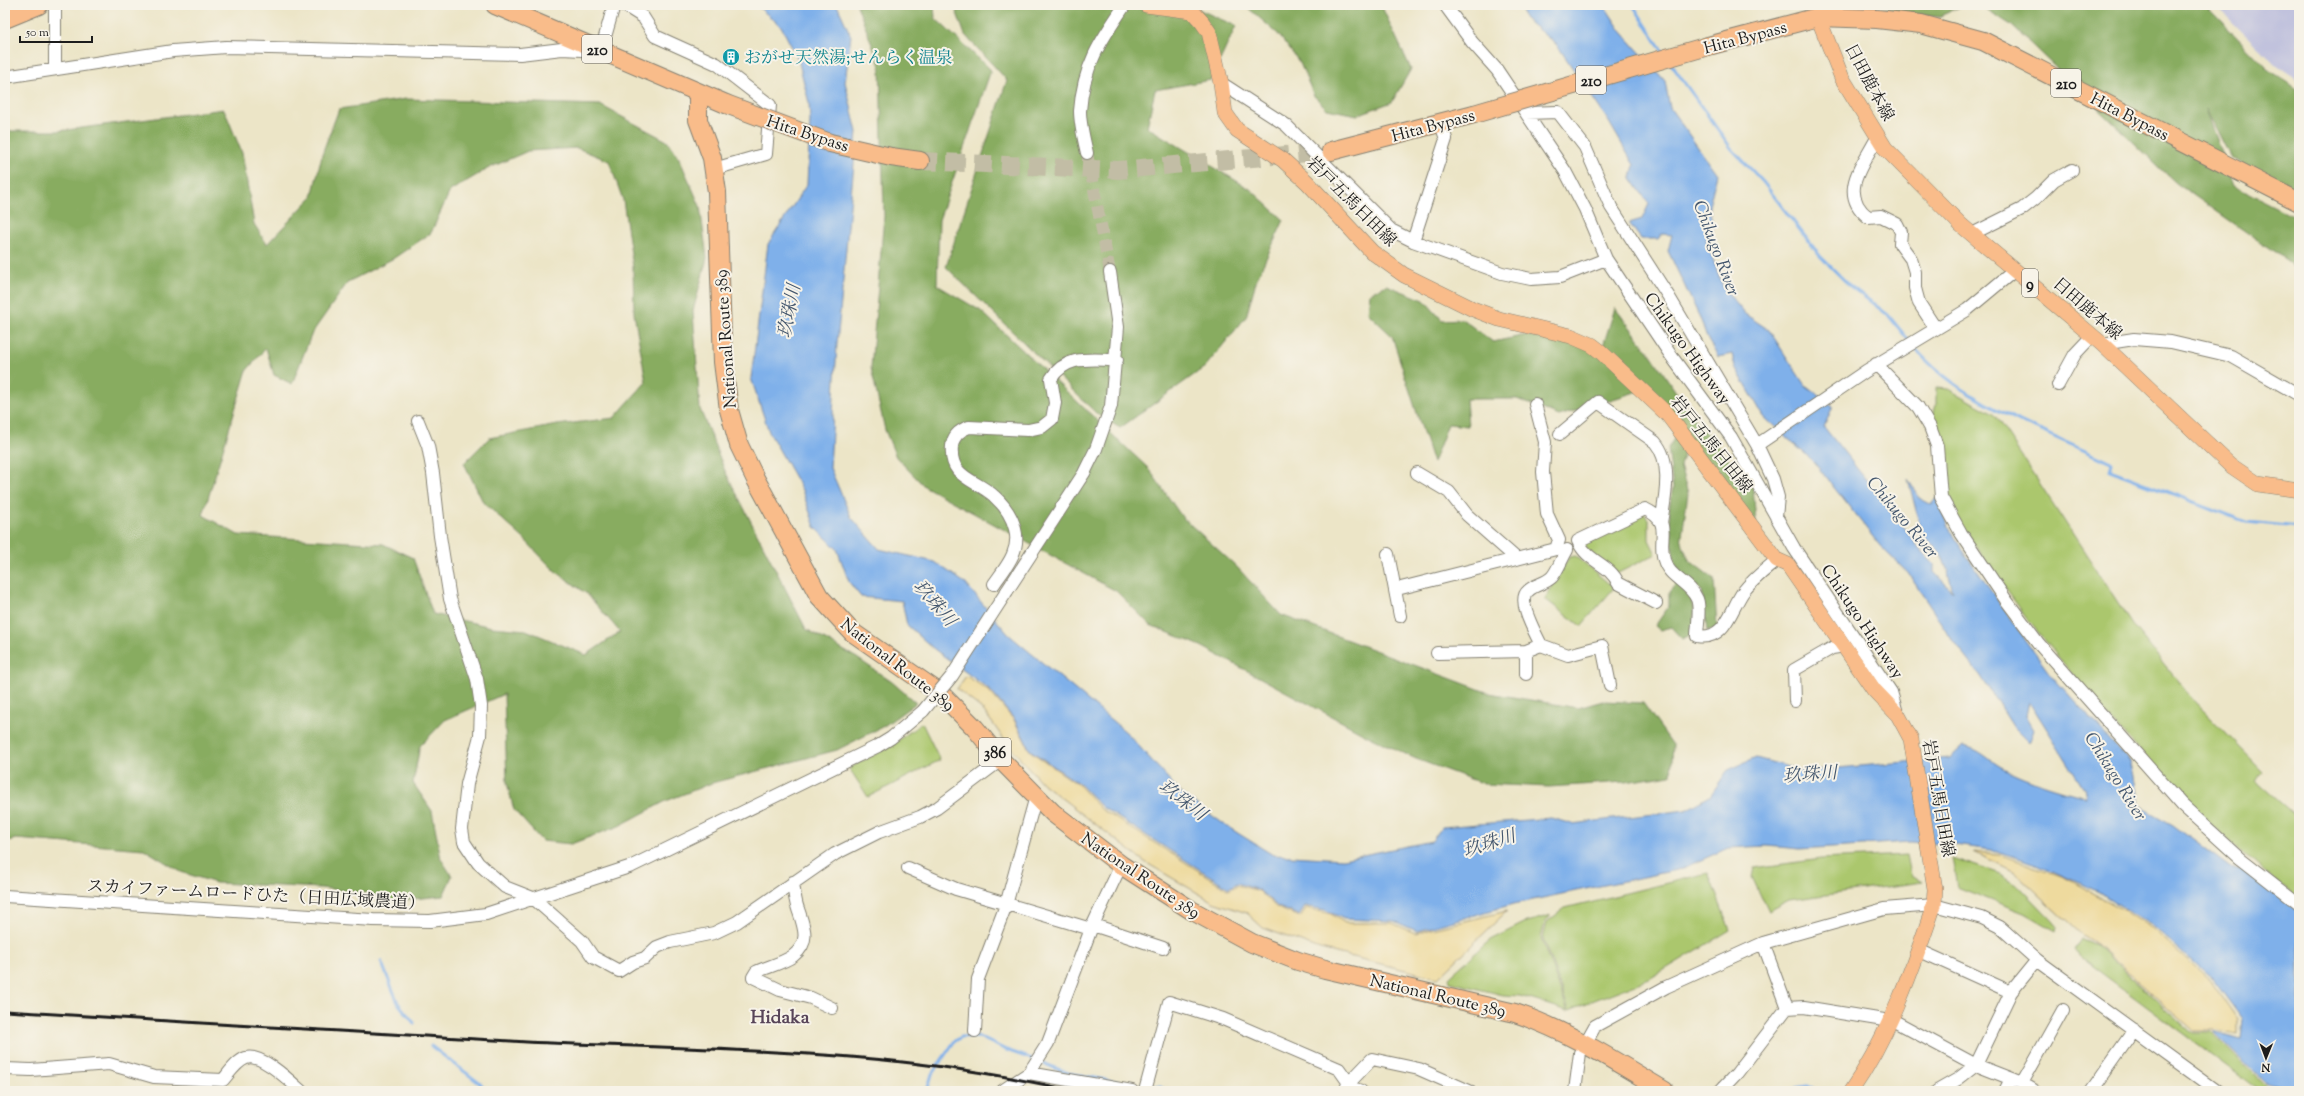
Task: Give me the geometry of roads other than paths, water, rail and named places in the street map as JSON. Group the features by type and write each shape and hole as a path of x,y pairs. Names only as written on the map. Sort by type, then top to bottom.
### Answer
{"highway":[{"path":"5,19 39,5"},
{"name":"210","path":"495,5 698,94"},
{"name":"Hita Bypass","path":"1331,151 1441,124 1708,46 1814,11 1921,24 1983,42 2299,202"},
{"name":"National Route 389","path":"698,94 698,120 714,169 717,192 725,386 734,429 755,478 812,586 835,616 868,644 941,694 975,728 1001,760 1058,817 1121,865 1226,930 1272,952 1325,969 1515,1013 1550,1025 1584,1043 1665,1091"},
{"name":"Hita Bypass","path":"698,94 830,143 891,157 920,161"}],"main road":[{"name":"岩戸五馬日田線","path":"1146,5 1192,11 1209,32 1221,83 1225,113 1237,130 1283,160 1307,182 1372,252 1404,275 1473,309 1499,318 1571,336 1592,345 1668,415 1777,560 1788,565 1874,690 1898,715 1911,739 1914,752 1934,889 1934,905 1918,950 1888,1021 1872,1056 1851,1091"},
{"name":"日田鹿本線","path":"1814,11 1842,78 1885,148 1972,234 2097,340 2230,465 2258,484 2298,488"}],"street":[{"path":"55,5 55,68"},
{"path":"624,5 643,17 655,36 718,64 770,105 766,154 714,169"},
{"path":"1087,153 1080,112 1084,79 1098,44 1125,5"},
{"name":"Chikugo Highway","path":"1445,5 1472,42 1497,70 1565,171 1585,209 1606,259 1672,357 1731,437 1776,517 1891,692 1898,715"},
{"path":"5,77 55,68 173,51 226,47 520,54 562,49 601,51 613,8"},
{"path":"1221,83 1286,125 1391,230 1413,241 1502,273 1531,279 1560,277 1606,259"},
{"path":"1526,113 1558,112 1586,147 1611,207 1669,297 1757,445 1773,479 1778,497 1776,517"},
{"path":"1413,241 1446,139 1441,124"},
{"path":"1878,136 1852,185 1854,199 1858,208 1868,217 1881,216 1897,224 1901,232 1900,244 1911,259 1915,272 1915,288 1919,303 1936,328"},
{"path":"1972,234 2022,208 2036,198 2054,180 2072,170"},
{"path":"1757,445 1871,368 1967,310 2015,270"},
{"name":"スカイファームロードひた（日田広域農道）","path":"5,896 373,920 430,921 486,914 632,866 878,746 891,738 923,710 952,676 1084,472 1096,449 1111,406 1117,360 1118,327 1110,272"},
{"path":"2058,385 2075,354 2097,340 2134,339 2171,342 2231,356 2299,395"},
{"path":"994,584 1014,553 1015,529 1007,509 992,494 968,481 957,468 951,455 953,441 960,430 969,427 1028,430 1042,427 1052,419 1055,404 1051,379 1057,368 1066,362 1085,360 1117,360"},
{"path":"1871,368 1918,407 1930,427 1937,446 1941,497 1961,533 2039,644 2182,805 2240,858 2299,904"},
{"path":"1560,434 1598,402 1655,442 1662,450 1665,466 1666,486 1661,523 1663,559 1671,574 1691,588 1698,600 1697,636 1708,638 1717,634 1752,582 1777,560"},
{"path":"1535,404 1545,442 1543,472 1547,514 1562,549 1553,576 1543,584 1529,590 1525,594 1524,605 1541,645"},
{"path":"418,421 428,446 433,473 440,536 450,598 477,679 481,706 480,736 467,784 462,829 464,842 478,863 505,887 533,898 582,941 594,957 619,971 632,962 645,958 657,947 670,942 714,933 737,922 835,854 880,832 920,817 937,808 1001,760"},
{"path":"1417,473 1449,492 1467,515 1517,559"},
{"path":"1656,603 1618,583 1614,575 1583,552 1578,541 1646,509 1657,514 1661,523"},
{"path":"1397,589 1517,559 1562,549 1581,548"},
{"path":"1388,554 1397,589 1400,616"},
{"path":"1437,653 1526,651 1541,645 1568,655 1602,646 1610,685"},
{"path":"1795,701 1794,670 1832,648 1845,646"},
{"path":"1526,651 1526,674"},
{"path":"975,1030 978,978 1006,905 1036,796"},
{"path":"1002,1091 1031,1070 1048,1043 1092,927 1121,865"},
{"path":"908,868 956,889 1006,905 1092,927 1163,948"},
{"path":"793,882 798,908 805,925 805,937 802,948 792,957 756,972 753,977 780,990 811,998 832,1008"},
{"path":"1575,1091 1580,1053 1584,1043 1595,1026 1666,988 1763,943 1884,909 1934,905 1982,918 2000,927 2038,960 2217,1091"},
{"path":"1763,943 1786,1008"},
{"path":"1918,950 2011,992"},
{"path":"1937,1091 1958,1079 1976,1065 2011,992 2038,960"},
{"path":"1146,1087 1169,1002 1223,1019 1339,1069 1347,1087"},
{"path":"1720,1091 1737,1073 1786,1008 1804,1007 1896,1022 1976,1065 2016,1081 2035,1091"},
{"path":"2004,1091 2016,1081 2063,1010"},
{"path":"2091,1091 2134,1030"},
{"path":"5,1069 31,1070 110,1064 154,1077 223,1080 240,1061 252,1057 258,1058 280,1073 301,1091"},
{"path":"1347,1087 1372,1059 1419,1070 1469,1091"},
{"path":"1031,1070 1132,1091"},
{"path":"1347,1087 1361,1091"}],"water":[{"path":"756,5 837,5 851,36 845,82 857,132 837,344 830,468 851,517 879,549 935,562 965,583 1008,634 1127,733 1182,794 1228,827 1273,855 1343,859 1432,841 1442,827 1551,818 1572,824 1686,810 1710,796 1728,770 1756,758 1804,771 1950,758 1963,746 1980,752 2003,768 2023,777 2086,797 2084,788 2029,701 2026,716 2034,730 2029,743 2014,728 1980,675 1951,638 1908,573 1881,547 1813,461 1764,417 1735,367 1732,354 1718,357 1708,340 1700,318 1668,251 1672,235 1662,234 1658,239 1641,239 1629,223 1642,219 1649,204 1631,178 1634,165 1609,122 1557,45 1524,18 1521,5 1604,5 1621,31 1665,81 1670,108 1717,174 1709,206 1713,227 1706,240 1723,287 1745,314 1769,330 1804,384 1833,406 1824,427 1907,531 1918,547 1934,563 1934,572 1953,592 1947,569 1941,554 1922,534 1908,479 1919,498 1932,505 1937,498 1953,536 2050,674 2130,762 2139,806 2173,825 2232,869 2237,871 2242,869 2299,911 2299,1091 2265,1083 2213,1032 2241,1040 2243,1020 2212,978 2154,927 2099,892 2037,864 1997,851 1956,845 1910,842 1800,849 1767,846 1728,848 1681,869 1514,904 1417,931 1394,921 1344,919 1325,910 1305,906 1299,915 1278,907 1259,890 1237,883 1229,888 1102,807 1081,785 1030,750 1015,720 989,689 934,649 907,625 902,601 861,597 849,582 837,549 815,527 802,490 769,432 751,378 768,244 807,184 810,121 809,103 798,59 781,26"}],"waterway":[{"path":"1633,5 1663,52"},
{"path":"1671,64 1731,148 1763,182 1820,256 1849,285 1888,315 1910,342"},
{"path":"1913,346 1932,366 1954,384 1979,400 2033,428 2112,463 2110,470 2246,522 2299,527"},
{"path":"381,961 398,1003 414,1023"},
{"path":"927,1091 932,1074 954,1042 961,1037 977,1036 1006,1050 1035,1060"},
{"path":"431,1046 482,1085 483,1091"},
{"path":"1040,1062 1068,1073 1117,1082"},
{"path":"1131,1085 1143,1087"},
{"path":"1793,1091 1796,1088 1808,1086 1815,1091"},
{"path":"1148,1087 1160,1087 1168,1091"}],"tunnel":[{"path":"920,161 1118,170 1330,151"},
{"path":"1087,153 1110,272"}],"railway":[{"path":"5,1011 527,1042 801,1053 938,1066 1006,1077 1073,1091"}],"place":[{"name":"おがせ天然湯;せんらく温泉","path":"731,57"}],"district":[{"name":"Hidaka","path":"780,1016"}],"water label":[{"name":"Chikugo River","path":"1717,248"},
{"name":"玖珠川","path":"789,311"},
{"name":"Chikugo River","path":"1903,517"},
{"name":"玖珠川","path":"935,603"},
{"name":"玖珠川","path":"1810,774"},
{"name":"Chikugo River","path":"2116,776"},
{"name":"玖珠川","path":"1183,800"},
{"name":"玖珠川","path":"1489,843"}]}
